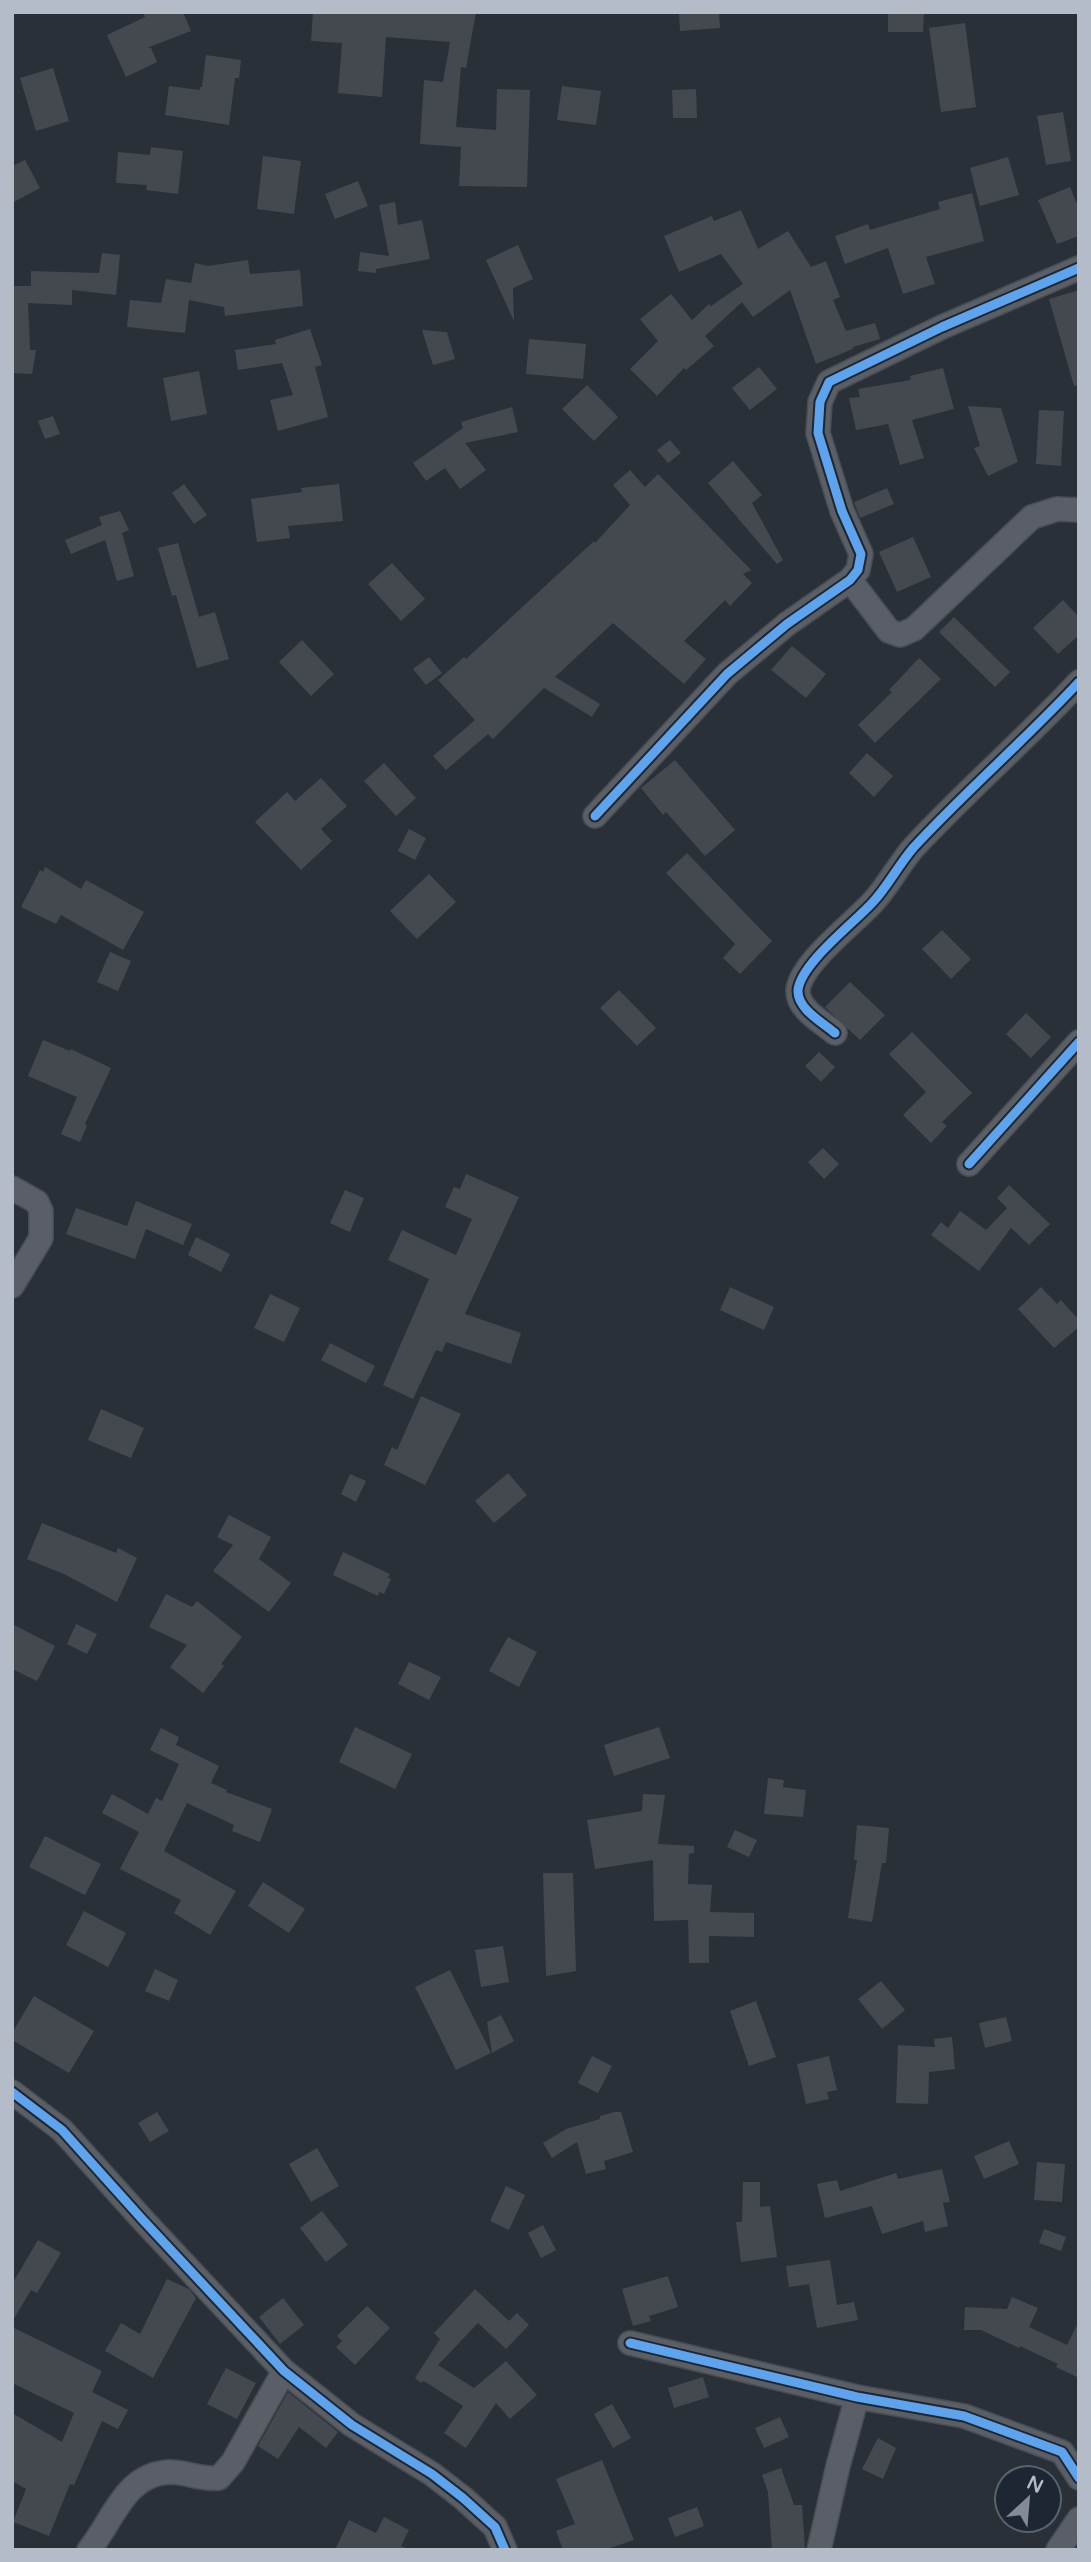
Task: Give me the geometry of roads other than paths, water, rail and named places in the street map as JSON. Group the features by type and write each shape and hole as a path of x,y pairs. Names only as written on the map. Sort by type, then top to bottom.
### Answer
{"street":[{"path":"595,817 727,674 787,624 850,580 858,570 861,554 842,511 818,433 820,402 829,382 942,327 1079,268"},
{"path":"850,580 889,631 900,635 914,629 1032,517 1057,509 1079,510"},
{"path":"835,1032 805,1009 798,993 802,978 839,933 873,902 913,849 1079,681"},
{"path":"969,1164 1079,1042"},
{"path":"12,1188 37,1202 41,1211 41,1238 12,1286"},
{"path":"12,2092 62,2130 284,2371 352,2425 432,2474 463,2498 495,2527 505,2550"},
{"path":"630,2343 858,2397 964,2416 1062,2452 1079,2478"},
{"path":"89,2550 124,2496 137,2483 154,2475 171,2472 207,2479 219,2478 233,2462 284,2371"},
{"path":"819,2550 838,2466 858,2397"},
{"path":"1058,2550 1079,2519"}]}
